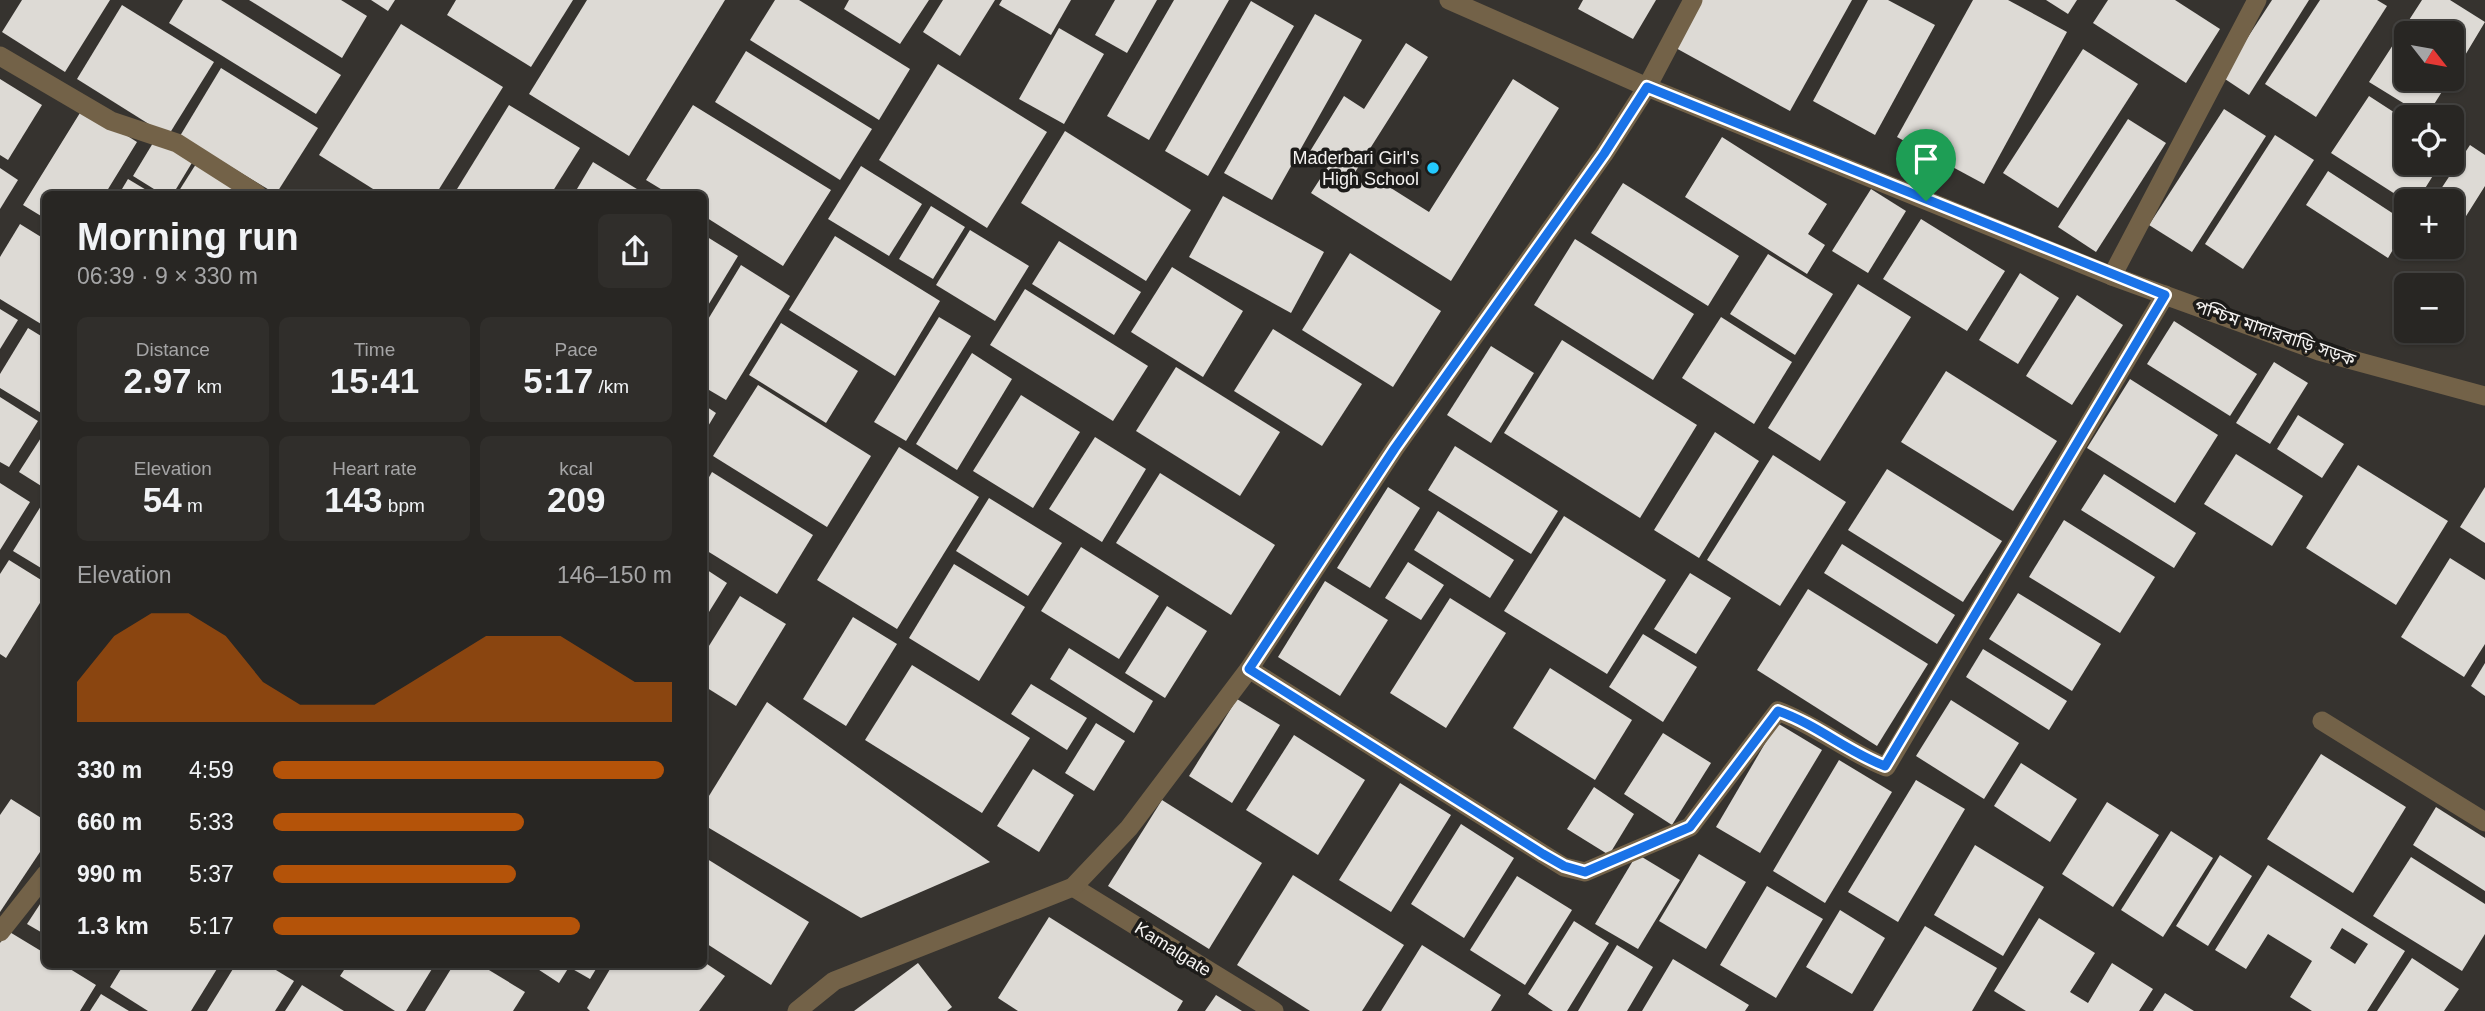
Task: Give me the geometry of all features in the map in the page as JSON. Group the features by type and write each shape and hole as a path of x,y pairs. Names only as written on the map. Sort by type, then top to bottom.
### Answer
{"street":[{"name":"পশ্চিম মাদারবাড়ি সড়ক","path":"1449,0 1647,87 2112,276 2319,351 2485,396"},
{"path":"797,1011 834,981 1073,887 1129,828 1249,669 1395,448 1604,154 1647,87 1693,0"},
{"path":"2112,276 2257,0"},
{"path":"0,56 111,121 177,143 252,191"},
{"path":"1249,669 1543,854 1564,866 1585,872 1690,827 1778,711 1885,766 2165,295"},
{"path":"2322,722 2485,822"},
{"path":"0,932 42,879"},
{"name":"Kamalgate","path":"1073,887 1274,1011"}],"building":[{"path":"22,0 110,0 65,72 2,32"},
{"path":"183,0 221,0 341,75 316,114 169,23"},
{"path":"249,0 341,0 367,16 342,58"},
{"path":"371,0 395,0 388,11"},
{"path":"456,0 573,0 531,67 447,15"},
{"path":"587,0 725,0 629,156 529,94"},
{"path":"775,0 799,0 910,69 879,120 750,40"},
{"path":"849,0 929,0 900,44 844,9"},
{"path":"943,0 995,0 960,56 923,32"},
{"path":"1002,0 1071,0 1051,35 999,5"},
{"path":"1115,0 1157,0 1127,53 1095,35"},
{"path":"1174,0 1229,0 1149,140 1107,116"},
{"path":"1583,0 1656,0 1633,39 1578,9"},
{"path":"1700,0 1852,0 1790,111 1674,47"},
{"path":"1868,0 1888,0 1935,25 1875,135 1813,101"},
{"path":"1973,0 2008,0 2067,32 1984,184 1897,137"},
{"path":"2046,0 2077,0 2068,14"},
{"path":"2108,0 2175,0 2220,29 2186,83 2093,23"},
{"path":"2272,0 2309,0 2249,95 2222,77"},
{"path":"2320,0 2377,0 2387,6 2316,117 2265,84"},
{"path":"2422,0 2450,0 2485,22 2464,57 2464,21 2408,21"},
{"path":"1251,1 1294,26 1208,176 1165,151"},
{"path":"122,5 214,62 168,136 77,79"},
{"path":"1315,14 1362,40 1272,200 1224,173"},
{"path":"401,24 503,87 438,191 376,191 319,155"},
{"path":"1059,28 1104,54 1064,124 1019,99"},
{"path":"1406,43 1428,57 1352,177 1369,187 1375,178 1429,212 1513,79 1559,108 1451,281 1311,193 1329,165 1309,153 1344,96 1364,109"},
{"path":"2394,43 2394,91 2442,91 2434,105 2406,105 2369,82"},
{"path":"2083,49 2138,84 2058,208 2003,173"},
{"path":"746,51 872,129 840,180 715,102"},
{"path":"938,64 1047,132 987,228 879,160"},
{"path":"221,68 318,128 278,191 271,191 180,136"},
{"path":"0,79 42,105 8,160 0,155"},
{"path":"2369,96 2394,112 2394,175 2433,175 2425,189 2394,189 2394,193 2331,153"},
{"path":"509,105 580,148 553,191 456,191"},
{"path":"693,105 831,190 783,266 707,218 707,191 664,191 646,180"},
{"path":"83,108 137,142 107,191 42,191 42,217 23,205"},
{"path":"2224,109 2266,136 2192,252 2149,225"},
{"path":"2128,119 2166,143 2096,252 2058,227"},
{"path":"1065,131 1191,210 1146,281 1021,203"},
{"path":"2275,135 2314,160 2243,269 2205,244"},
{"path":"1722,137 1827,204 1808,234 1825,245 1807,274 1685,197"},
{"path":"156,138 193,161 175,191 157,191 133,176"},
{"path":"2470,145 2485,155 2485,186 2464,219 2464,189 2441,189 2450,175 2464,175 2464,154"},
{"path":"593,162 640,191 576,191"},
{"path":"196,164 240,191 179,191"},
{"path":"861,166 922,204 889,256 828,219"},
{"path":"0,168 18,180 0,209"},
{"path":"2328,171 2394,214 2394,248 2388,258 2306,205"},
{"path":"128,179 148,191 121,191"},
{"path":"1623,183 1739,256 1708,306 1591,233"},
{"path":"1871,189 1906,211 1868,273 1832,251"},
{"path":"1223,196 1324,252 1291,313 1189,257"},
{"path":"931,206 965,227 933,279 899,259"},
{"path":"1921,219 2005,271 1967,331 1883,279"},
{"path":"20,224 42,238 42,325 0,299 0,257"},
{"path":"970,230 1029,266 995,321 936,285"},
{"path":"835,236 940,301 895,376 789,310"},
{"path":"707,237 738,256 707,307"},
{"path":"1575,239 1694,314 1653,380 1534,305"},
{"path":"1059,241 1141,292 1114,335 1032,284"},
{"path":"1350,253 1441,311 1393,387 1302,330"},
{"path":"1768,254 1833,294 1795,355 1730,314"},
{"path":"741,265 790,296 726,400 707,389 707,321"},
{"path":"1172,267 1243,311 1203,377 1131,332"},
{"path":"2020,273 2059,298 2018,364 1979,340"},
{"path":"1858,284 1911,317 1820,461 1768,428"},
{"path":"1025,289 1148,366 1113,421 990,345"},
{"path":"2077,295 2123,325 2072,405 2026,376"},
{"path":"0,309 18,320 0,349"},
{"path":"939,317 971,336 906,441 874,422"},
{"path":"1721,317 1792,362 1754,424 1682,378"},
{"path":"2174,321 2257,374 2230,416 2147,364"},
{"path":"781,323 858,371 826,423 749,375"},
{"path":"28,328 42,337 42,414 0,388 0,374"},
{"path":"1273,329 1362,384 1322,446 1234,391"},
{"path":"1562,340 1697,425 1640,518 1504,433"},
{"path":"1491,346 1534,373 1491,443 1447,415"},
{"path":"972,353 1012,379 957,470 916,444"},
{"path":"2274,362 2308,383 2270,444 2236,423"},
{"path":"1176,367 1280,432 1240,496 1136,431"},
{"path":"1946,371 2057,441 2013,511 1901,442"},
{"path":"2130,379 2218,435 2175,503 2087,448"},
{"path":"758,385 871,456 827,527 713,456"},
{"path":"1021,395 1080,432 1033,508 973,471"},
{"path":"0,397 38,421 9,467 0,462"},
{"path":"707,407 716,413 707,428"},
{"path":"2298,415 2344,444 2322,478 2277,449"},
{"path":"1715,432 1759,461 1699,558 1654,530"},
{"path":"42,436 42,486 19,472"},
{"path":"1095,437 1146,469 1102,542 1049,509"},
{"path":"1455,446 1558,511 1531,554 1428,490"},
{"path":"899,447 979,497 897,629 817,580"},
{"path":"2236,454 2303,496 2272,546 2204,504"},
{"path":"1773,455 1846,502 1780,606 1707,560"},
{"path":"2358,465 2448,521 2396,605 2306,548"},
{"path":"1887,469 2002,541 1963,602 1848,530"},
{"path":"712,472 813,535 777,594 707,551 707,481"},
{"path":"1160,473 1275,545 1231,615 1116,543"},
{"path":"2104,474 2196,533 2174,568 2081,510"},
{"path":"0,483 30,502 0,550"},
{"path":"1388,487 1420,508 1370,588 1337,568"},
{"path":"2485,487 2485,543 2460,527"},
{"path":"989,498 1062,543 1028,596 956,551"},
{"path":"41,506 42,507 42,569 13,551"},
{"path":"1438,511 1514,560 1490,598 1414,550"},
{"path":"1564,516 1666,580 1607,674 1504,611"},
{"path":"2064,520 2155,577 2120,633 2029,577"},
{"path":"1842,544 1955,615 1937,644 1824,573"},
{"path":"1081,547 1159,596 1119,659 1041,611"},
{"path":"2450,558 2485,580 2485,644 2464,677 2401,637"},
{"path":"9,560 42,581 42,600 6,658 0,654 0,574"},
{"path":"1408,562 1444,585 1421,620 1385,598"},
{"path":"954,564 1025,607 979,681 909,638"},
{"path":"707,570 727,583 707,615"},
{"path":"1690,573 1731,598 1696,654 1654,629"},
{"path":"1325,581 1388,620 1340,696 1278,657"},
{"path":"1808,589 1928,664 1877,746 1757,670"},
{"path":"2018,593 2101,644 2072,691 1989,639"},
{"path":"740,596 786,624 736,706 707,688 707,649"},
{"path":"1450,598 1506,633 1446,728 1390,693"},
{"path":"1167,606 1207,631 1165,698 1125,673"},
{"path":"853,617 897,644 846,726 803,699"},
{"path":"1643,634 1697,667 1663,722 1609,687"},
{"path":"1069,648 1153,701 1134,733 1050,679"},
{"path":"1983,649 2067,701 2049,730 1966,677"},
{"path":"2485,663 2485,696 2471,686"},
{"path":"912,665 1030,738 982,813 865,740"},
{"path":"1550,668 1632,720 1595,780 1513,728"},
{"path":"1031,684 1087,718 1067,750 1011,714"},
{"path":"1237,699 1280,725 1232,803 1189,776"},
{"path":"1951,700 2019,743 1984,799 1916,756"},
{"path":"767,702 990,862 861,918 707,827 707,799"},
{"path":"1096,723 1125,741 1094,791 1065,773"},
{"path":"1777,723 1822,750 1760,853 1716,827"},
{"path":"1663,733 1711,763 1672,825 1624,794"},
{"path":"1294,735 1365,780 1318,855 1246,810"},
{"path":"2321,754 2406,807 2353,893 2267,839"},
{"path":"1839,760 1892,792 1825,903 1773,871"},
{"path":"2021,763 2077,799 2050,842 1994,806"},
{"path":"1033,769 1074,795 1039,852 997,826"},
{"path":"1916,780 1965,809 1898,922 1848,892"},
{"path":"1400,783 1451,815 1391,912 1339,880"},
{"path":"1594,787 1634,814 1609,855 1567,829"},
{"path":"11,799 42,818 42,849 0,912 0,815"},
{"path":"1162,800 1262,863 1209,949 1108,886"},
{"path":"2107,802 2159,835 2113,907 2062,874"},
{"path":"2436,807 2485,838 2485,891 2413,845"},
{"path":"1461,824 1514,858 1464,938 1411,904"},
{"path":"2171,831 2213,858 2163,937 2121,910"},
{"path":"1975,845 2044,887 2003,956 1934,915"},
{"path":"1637,854 1680,880 1638,949 1595,924"},
{"path":"1699,854 1746,882 1706,949 1659,921"},
{"path":"2220,855 2252,876 2208,946 2176,926"},
{"path":"2411,857 2485,904 2485,934 2462,971 2373,916"},
{"path":"707,859 809,922 771,985 707,944"},
{"path":"2268,865 2405,951 2367,1011 2312,1011 2290,997 2312,961 2268,934 2246,969 2215,950","holes":["2342,928 2368,944 2355,964 2330,948"]},
{"path":"1293,875 1404,945 1362,1011 1310,1011 1237,965"},
{"path":"1517,876 1572,910 1525,985 1470,950"},
{"path":"1767,886 1823,919 1776,998 1720,965"},
{"path":"42,901 42,933 27,924"},
{"path":"1840,910 1885,938 1852,994 1806,967"},
{"path":"1049,917 1183,1001 1177,1011 1018,1011 998,998"},
{"path":"2039,918 2095,953 2070,992 2088,1003 2112,963 2153,989 2139,1011 2026,1011 1994,991"},
{"path":"1574,921 1609,943 1567,1011 1553,1011 1528,994"},
{"path":"1925,926 1997,968 1972,1011 1873,1011"},
{"path":"8,931 42,952 42,968 68,968 96,985 80,1011 0,1011 0,943"},
{"path":"1422,945 1501,995 1491,1011 1381,1011"},
{"path":"1617,945 1653,967 1627,1011 1578,1011"},
{"path":"2412,958 2459,989 2444,1011 2377,1011"},
{"path":"1673,959 1749,1005 1745,1011 1642,1011"},
{"path":"918,963 952,1007 947,1011 854,1011"},
{"path":"707,964 725,976 699,1011 590,1011 587,1008 611,968 707,968"},
{"path":"122,968 218,968 191,1011 148,1011 110,987"},
{"path":"234,968 273,968 294,981 275,1011 207,1011"},
{"path":"345,968 433,968 406,1011 395,1011 340,976"},
{"path":"452,968 486,968 525,992 513,1011 425,1011"},
{"path":"536,968 568,968 559,983"},
{"path":"571,968 597,968 590,979"},
{"path":"302,985 344,1011 285,1011"},
{"path":"2165,993 2194,1011 2153,1011"},
{"path":"101,994 129,1011 90,1011"},
{"path":"1216,995 1242,1011 1205,1011"}],"place":[{"name":"Maderbari Girl's High School","path":"1433,168"}],"route":[{"path":"1647,87 1926,201 2165,295 1898,749 1885,766 1778,711 1690,827 1585,872 1564,866 1543,854 1249,669 1395,448 1604,154 1647,87"}]}
